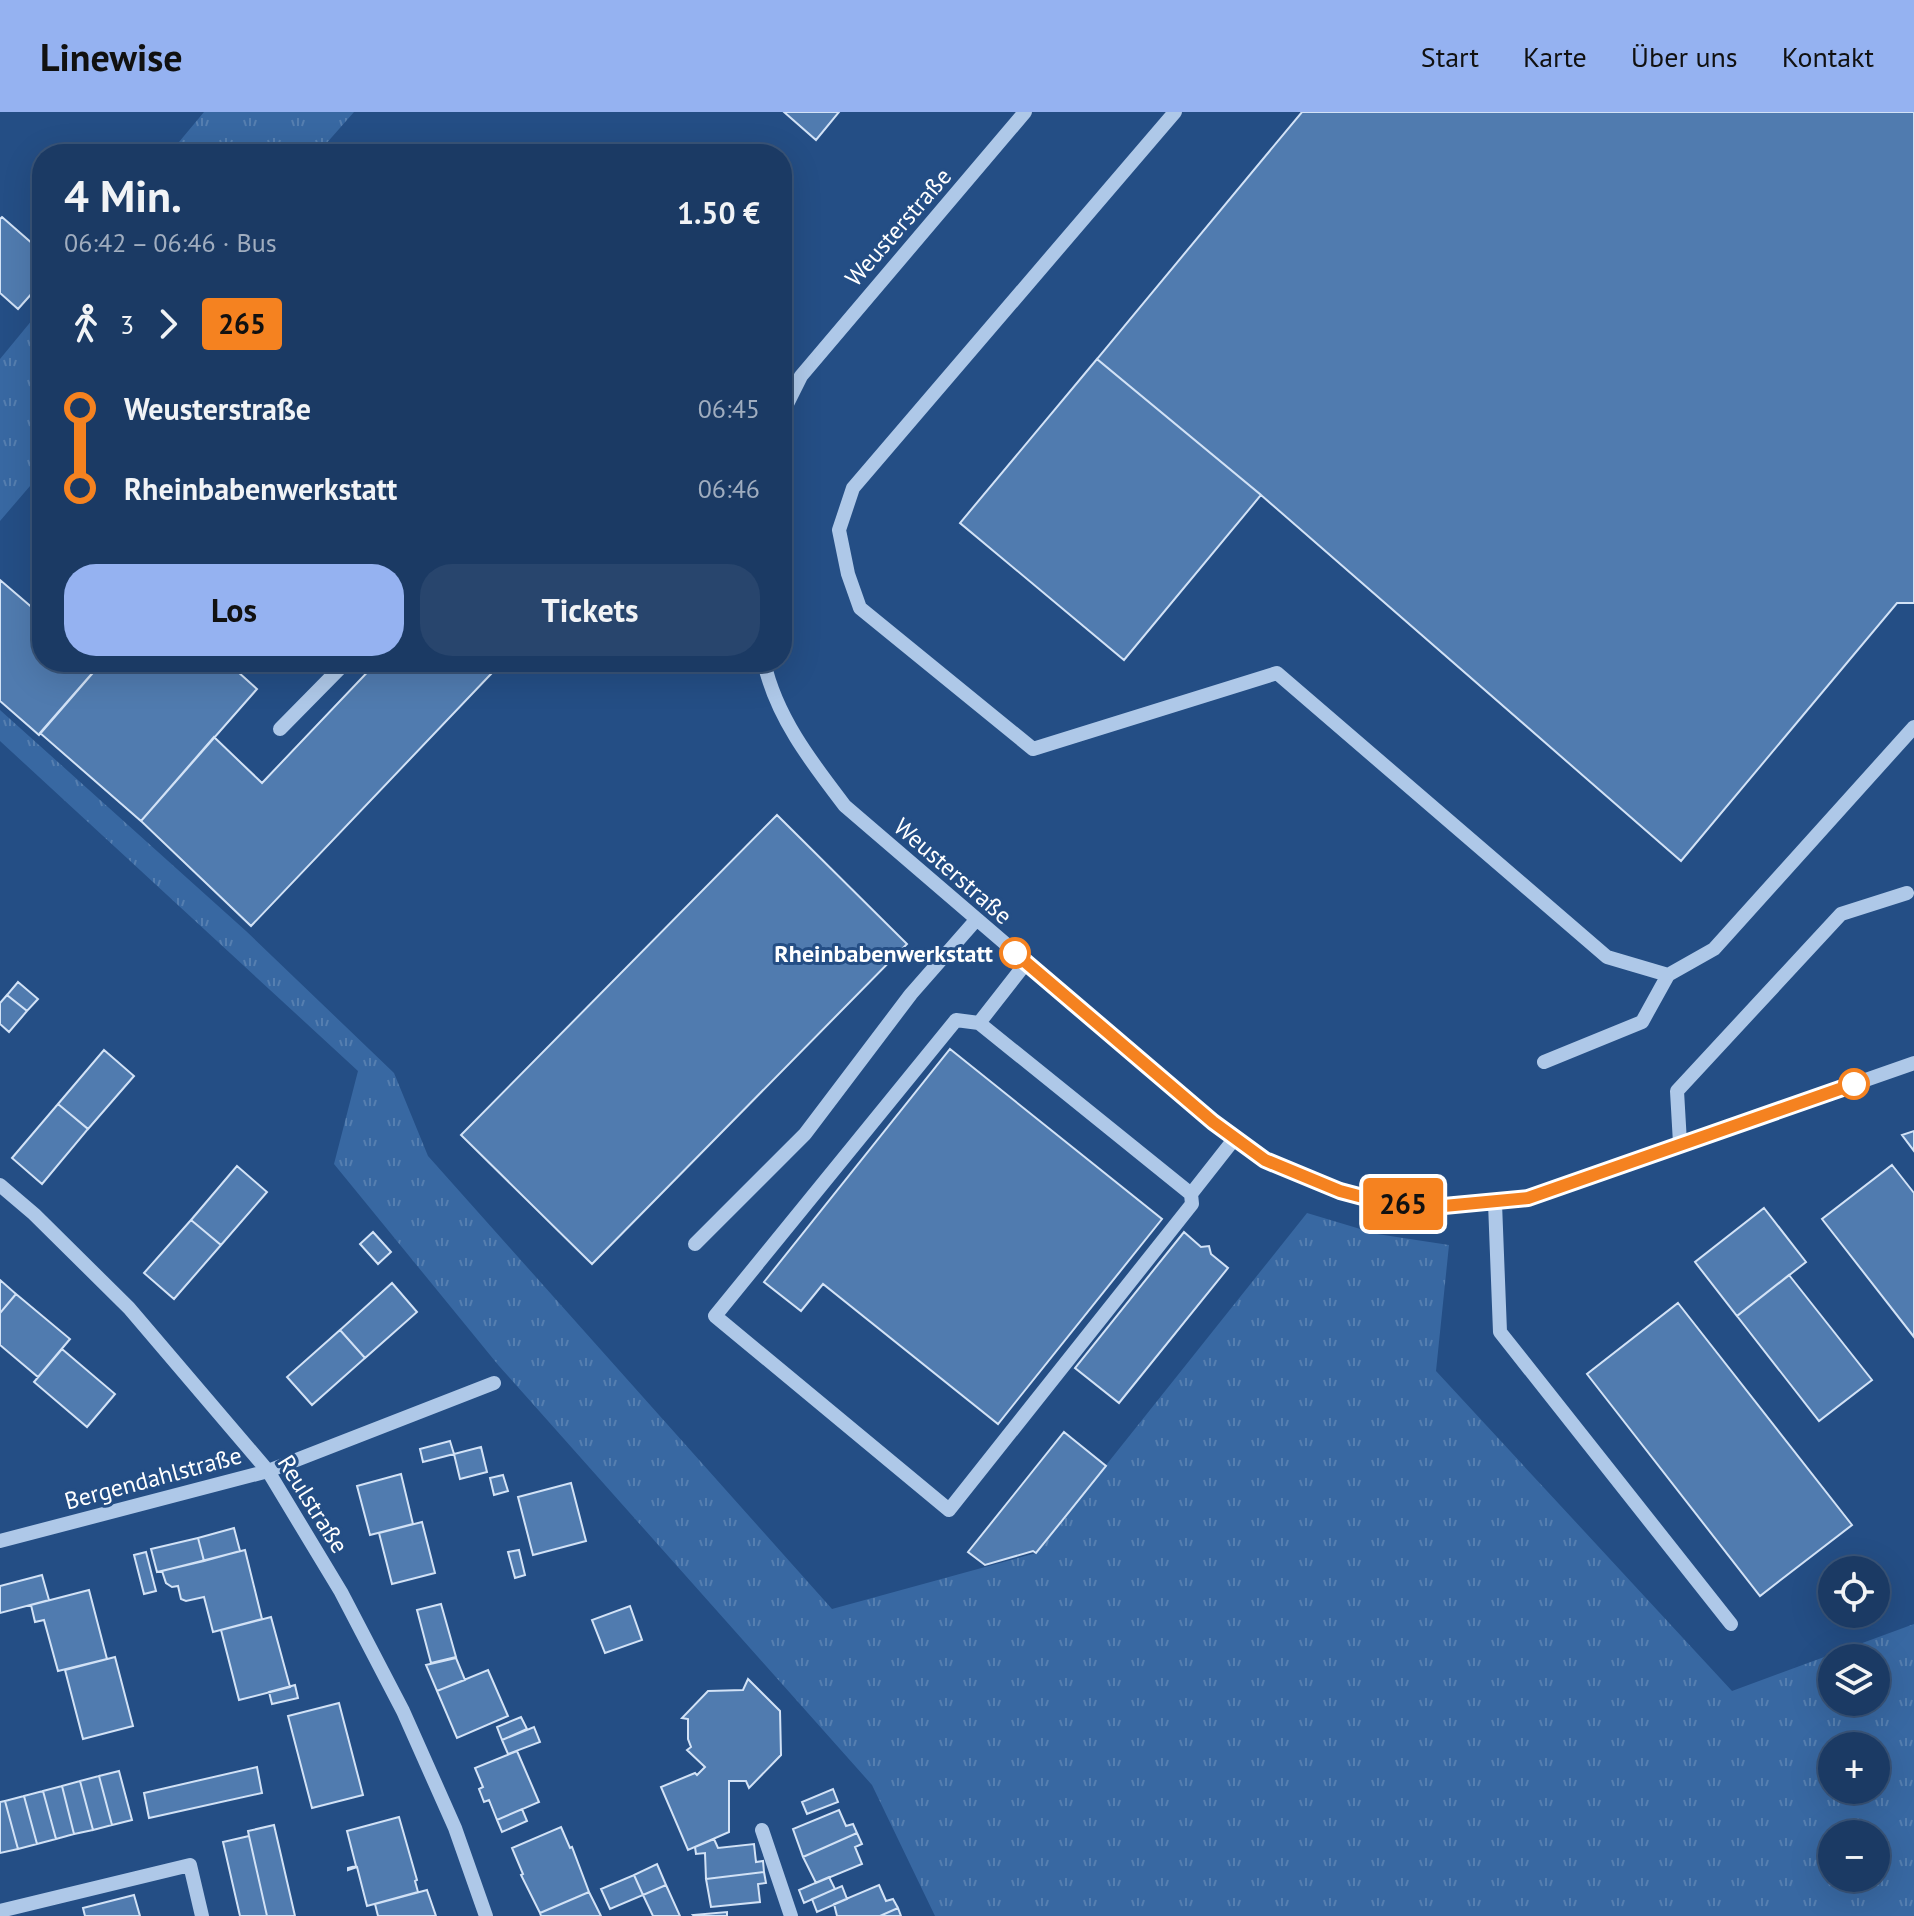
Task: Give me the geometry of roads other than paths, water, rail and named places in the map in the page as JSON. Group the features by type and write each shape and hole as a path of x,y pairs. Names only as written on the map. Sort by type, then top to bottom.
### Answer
{"street":[{"name":"Weusterstraße","path":"792,394 801,376 1025,112"},
{"path":"1175,112 853,488 839,530 848,574 860,608 1033,749 1277,673 1607,957 1668,975"},
{"path":"280,729 336,672"},
{"name":"Weusterstraße","path":"768,672 786,721 812,763 845,806 1213,1122 1265,1160 1340,1191 1389,1204 1444,1206 1528,1198 1914,1063"},
{"path":"1544,1062 1642,1022 1668,975 1714,949 1914,727"},
{"path":"1680,1143 1677,1091 1841,914 1907,893"},
{"path":"695,1244 805,1134 911,994 976,920"},
{"path":"979,1023 1026,963"},
{"path":"1191,1194 979,1023 956,1020 715,1316 949,1510 1192,1204 1191,1194 1235,1138"},
{"name":"Reulstraße","path":"0,1185 34,1214 129,1308 268,1471 341,1592 403,1711 455,1828 486,1916"},
{"path":"1495,1203 1500,1332 1731,1624"},
{"name":"Bergendahlstraße","path":"0,1541 268,1471 494,1383"},
{"path":"762,1830 791,1916"},
{"path":"0,1911 190,1865 202,1916"}],"place":[{"name":"Rheinbabenwerkstatt","path":"1015,953"}]}
